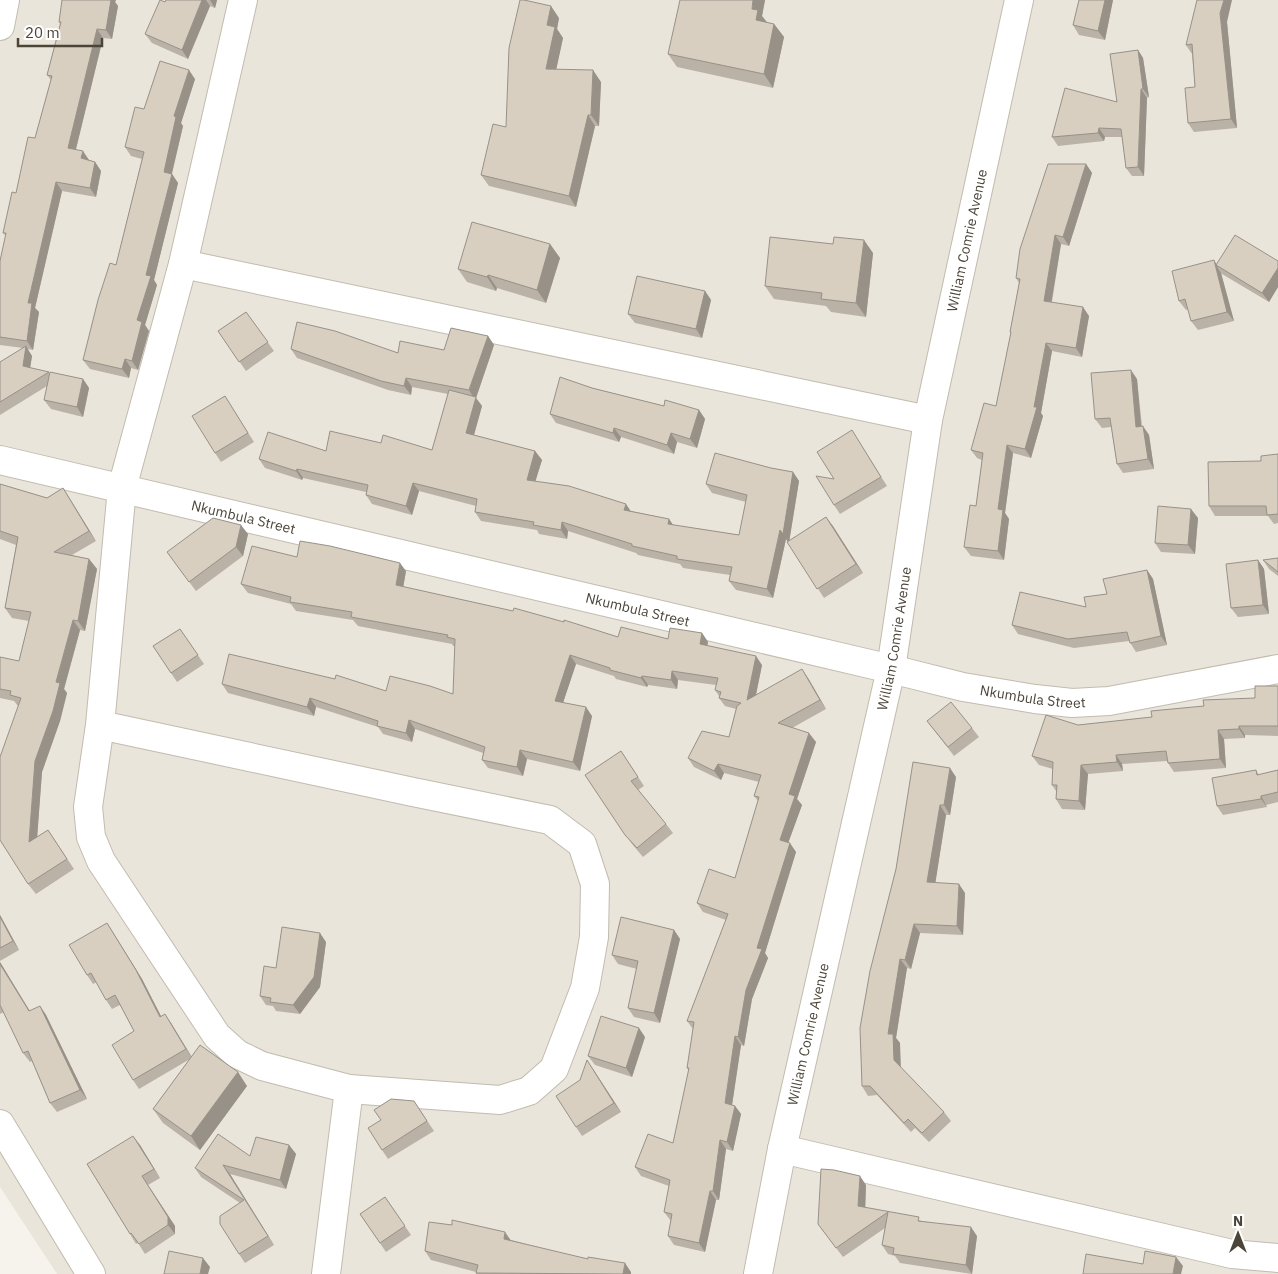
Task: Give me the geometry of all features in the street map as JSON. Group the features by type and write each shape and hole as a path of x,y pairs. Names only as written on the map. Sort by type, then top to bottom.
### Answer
{"street":[{"path":"0,26 6,0"},
{"path":"100,725 550,820 582,844 595,884 594,937 585,988 554,1069 529,1091 500,1100 349,1089 262,1066 237,1054 217,1036 101,861 91,837 88,807 100,725 122,488 184,264 243,0"},
{"name":"William Comrie Avenue","path":"758,1274 782,1149 891,668 928,420 1019,0"},
{"path":"184,264 928,420"},
{"name":"Nkumbula Street","path":"0,460 891,668 963,687 1035,699 1072,703 1109,701 1278,668"},
{"path":"326,1274 349,1089"},
{"path":"0,1124 91,1274"},
{"path":"782,1149 1232,1254 1278,1258"}],"shaded area":[{"path":"0,0 1278,0 1278,1274 57,1274 0,1187"}],"building":[{"path":"62,0 111,0 106,30 97,29 68,148 83,151 81,158 95,162 90,188 56,182 28,303 32,303 27,341 0,337 0,261 6,233 3,233 12,192 16,193 28,137 35,138 52,76 47,75 61,22 59,22"},
{"path":"160,0 165,2 166,0 202,0 182,50 145,34"},
{"path":"520,0 551,6 547,25 555,27 546,69 593,70 591,115 588,115 569,196 481,175 493,124 506,127 509,48"},
{"path":"680,0 753,0 752,9 758,10 756,20 774,24 764,74 668,54"},
{"path":"1079,0 1105,0 1098,31 1073,25"},
{"path":"1197,0 1224,0 1220,13 1231,119 1188,123 1185,88 1195,87 1192,44 1186,45"},
{"path":"1138,50 1143,89 1141,89 1138,167 1126,168 1121,129 1099,128 1098,133 1052,137 1065,88 1117,102 1110,54"},
{"path":"160,61 189,70 174,116 176,117 164,172 172,174 146,275 151,276 137,320 142,322 132,361 125,359 122,369 83,360 98,300 110,263 116,265 144,152 125,147 135,107 144,109"},
{"path":"1048,164 1086,164 1063,237 1055,235 1044,301 1083,307 1076,348 1046,343 1034,407 1037,407 1025,449 1007,445 998,509 1003,510 998,551 964,547 970,505 976,506 983,453 971,450 984,403 996,406 1020,279 1016,278 1020,249"},
{"path":"472,222 550,244 537,290 488,275 487,277 458,269"},
{"path":"1235,235 1278,261 1278,268 1262,293 1216,265"},
{"path":"770,237 833,244 834,237 864,240 856,303 821,299 822,293 765,286"},
{"path":"1214,260 1227,312 1191,321 1185,299 1179,301 1172,271"},
{"path":"637,276 705,291 696,329 628,314"},
{"path":"246,312 268,342 239,362 218,331"},
{"path":"297,322 335,331 398,353 400,341 444,350 451,328 488,336 469,390 406,378 404,386 381,381 291,349"},
{"path":"26,346 23,366 49,372 0,402 0,362"},
{"path":"1131,370 1136,427 1143,426 1148,459 1117,464 1110,418 1095,419 1091,373"},
{"path":"50,372 83,379 77,407 44,400"},
{"path":"560,377 592,388 664,406 665,400 699,410 690,439 671,433 667,445 614,428 613,433 550,414"},
{"path":"449,390 476,397 466,433 535,451 527,480 569,486 626,504 624,510 669,519 668,524 739,535 747,495 706,484 715,453 793,472 783,534 780,530 767,589 729,581 732,567 677,559 677,556 632,546 632,544 562,522 561,530 533,525 534,522 475,512 477,499 413,483 406,506 366,495 368,485 297,469 296,471 259,459 268,432 326,451 330,431 381,443 383,435 432,450"},
{"path":"225,396 248,433 215,453 192,416"},
{"path":"852,430 881,477 834,505 816,476 834,479 817,452"},
{"path":"1278,454 1278,514 1267,515 1266,506 1209,506 1208,462 1261,461 1261,456"},
{"path":"0,484 47,498 63,488 89,531 54,552 89,559 78,621 73,620 56,682 60,683 53,711 35,761 29,842 48,830 67,859 28,884 0,840 0,757 21,698 10,695 11,691 0,689 0,657 19,661 31,612 5,608 18,537 0,531"},
{"path":"1158,506 1191,509 1188,545 1155,543"},
{"path":"826,517 856,564 817,589 787,542"},
{"path":"213,518 241,525 236,547 189,582 167,552"},
{"path":"300,541 330,546 400,563 396,585 513,611 514,608 564,622 564,620 618,637 621,627 668,639 670,628 702,633 700,644 756,656 747,700 802,669 820,700 778,723 809,733 789,794 795,796 780,840 790,843 757,948 762,949 746,990 738,1037 735,1036 725,1103 735,1106 727,1142 720,1140 713,1191 710,1191 699,1243 668,1236 672,1214 664,1212 670,1180 635,1167 648,1134 673,1143 689,1068 687,1068 694,1022 687,1021 728,914 697,903 709,869 735,878 759,797 754,796 761,775 718,764 714,771 688,758 702,731 729,737 737,706 741,703 719,698 721,692 715,690 718,678 672,671 671,680 642,676 641,678 610,670 610,668 570,655 555,701 586,707 573,762 520,750 517,767 482,760 485,747 409,720 406,733 377,726 378,721 310,698 307,707 222,684 229,654 335,679 336,675 386,691 390,676 453,694 455,639 447,637 448,635 351,617 352,612 290,602 291,597 241,584 252,546 297,557"},
{"path":"1278,558 1278,572 1263,560"},
{"path":"1258,560 1263,605 1231,608 1226,564"},
{"path":"1147,570 1161,636 1130,643 1127,632 1068,639 1012,625 1020,592 1086,607 1084,597 1107,594 1103,579"},
{"path":"180,629 198,655 171,673 153,646"},
{"path":"1255,686 1278,686 1278,726 1239,726 1239,729 1218,730 1220,759 1168,763 1166,751 1116,755 1117,762 1081,765 1079,801 1056,799 1057,785 1052,785 1053,762 1032,756 1046,715 1078,725 1152,717 1151,711 1204,706 1203,700 1255,698"},
{"path":"951,702 972,728 948,747 927,721"},
{"path":"621,751 638,777 631,781 666,824 637,848 625,835 585,775"},
{"path":"913,762 950,768 944,805 940,805 927,882 959,884 957,926 914,924 905,960 900,959 888,1034 893,1034 894,1060 944,1112 922,1133 908,1119 904,1123 870,1086 862,1086 860,1028 870,971 896,869"},
{"path":"1256,770 1257,775 1278,770 1278,792 1261,796 1261,799 1217,806 1212,778"},
{"path":"0,917 13,941 0,948"},
{"path":"621,917 674,930 654,1013 628,1008 638,961 612,955"},
{"path":"107,923 136,970 160,1017 165,1014 186,1049 133,1080 112,1045 134,1031 115,995 106,1000 91,973 87,975 69,945"},
{"path":"282,927 320,933 314,977 293,1005 270,1002 271,998 260,996 264,966 276,968"},
{"path":"0,964 29,1011 40,1006 80,1090 50,1103 28,1051 23,1053 0,1005"},
{"path":"601,1016 639,1028 626,1068 588,1056"},
{"path":"200,1045 238,1072 191,1136 153,1109"},
{"path":"587,1060 614,1103 576,1127 556,1096 580,1080"},
{"path":"391,1099 414,1101 427,1121 382,1150 368,1128 381,1120 374,1110"},
{"path":"218,1134 250,1156 256,1137 289,1145 280,1180 223,1165 268,1236 239,1254 220,1224 220,1216 244,1200 195,1168"},
{"path":"133,1136 154,1169 142,1176 168,1217 168,1225 139,1244 130,1234 87,1164"},
{"path":"821,1169 860,1176 858,1206 919,1217 918,1221 971,1227 966,1265 893,1254 894,1248 882,1245 888,1212 836,1248 818,1224"},
{"path":"385,1197 405,1226 380,1243 360,1214"},
{"path":"452,1220 505,1232 504,1239 588,1259 588,1257 625,1263 623,1274 476,1273 478,1265 425,1251 429,1222 452,1225"},
{"path":"169,1251 203,1258 200,1274 164,1274"},
{"path":"1145,1251 1176,1257 1173,1274 1083,1274 1086,1254 1143,1264"}]}
